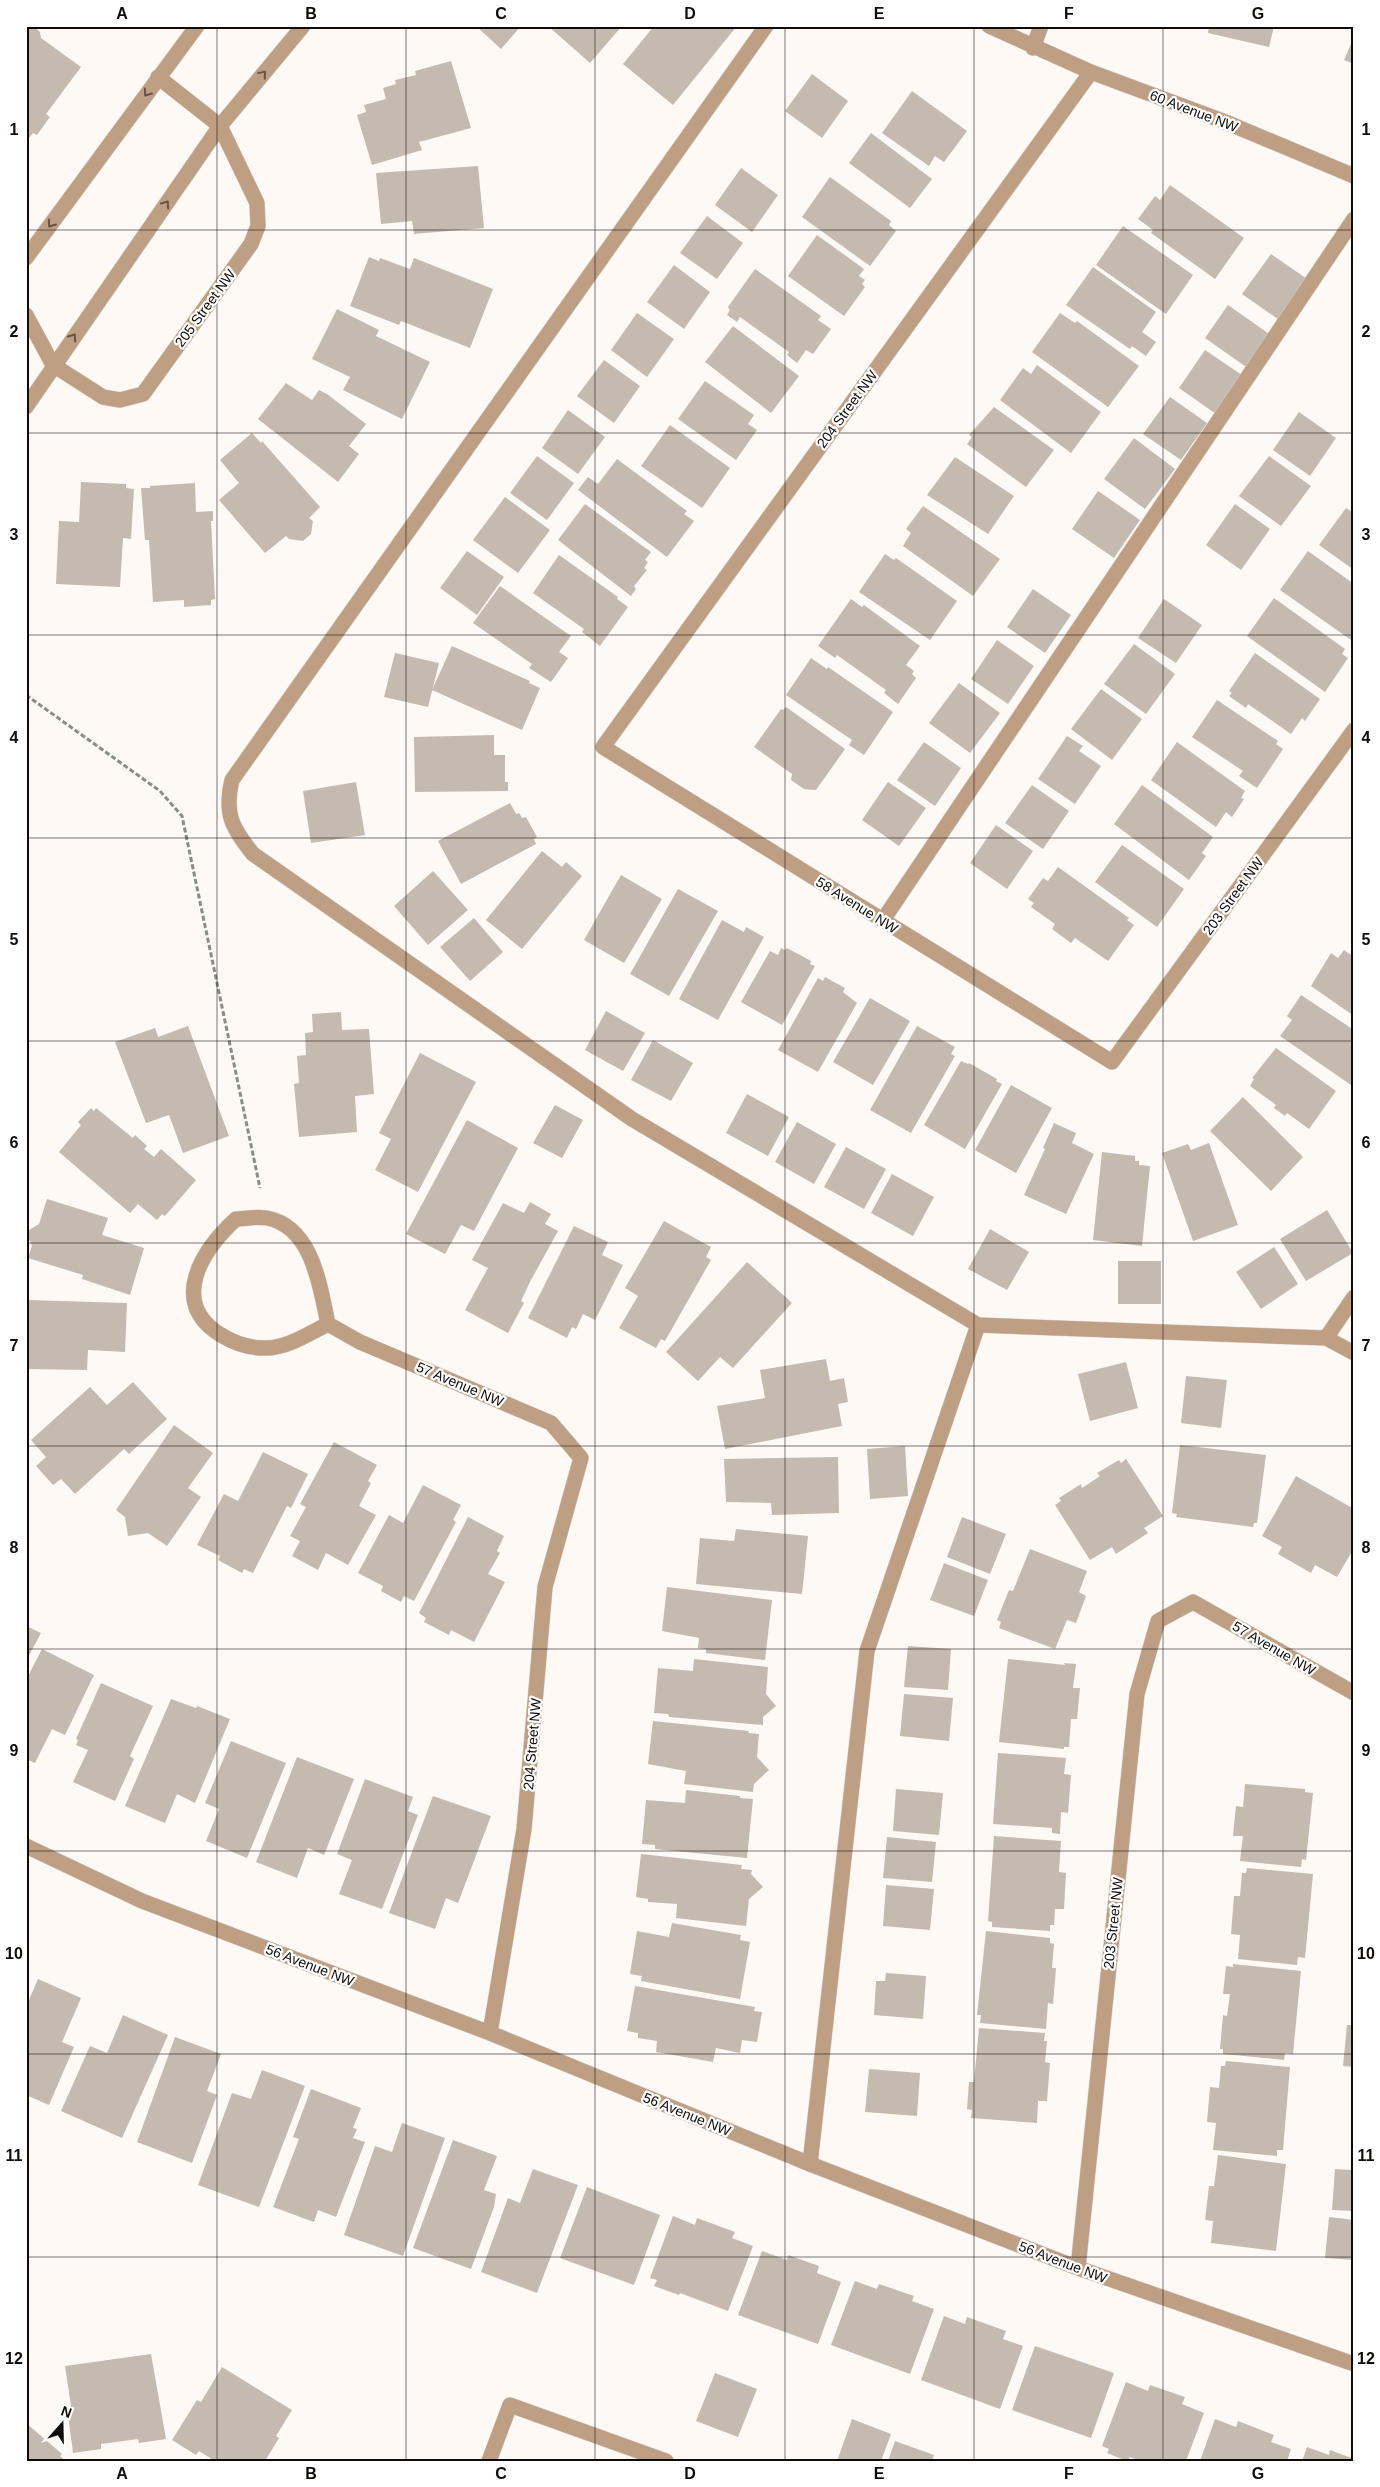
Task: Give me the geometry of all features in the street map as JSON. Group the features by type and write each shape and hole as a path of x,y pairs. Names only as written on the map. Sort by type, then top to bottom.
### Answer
{"street":[{"path":"26,258 197,26"},
{"path":"26,407 53,365 220,126 304,26"},
{"path":"766,26 232,780 228,795 229,816 238,834 254,854 632,1119 978,1325 1326,1338 1354,1353"},
{"name":"60 Avenue NW","path":"989,26 1033,48 1091,72 1223,121 1354,176"},
{"path":"1033,48 1040,26"},
{"name":"204 Street NW","path":"603,747 1091,72"},
{"name":"205 Street NW","path":"53,365 103,397 120,400 143,394 251,244 258,226 257,203 220,126 158,77"},
{"path":"883,920 1354,219"},
{"path":"26,314 53,365"},
{"name":"203 Street NW","path":"1112,1062 1354,730"},
{"name":"58 Avenue NW","path":"603,747 1112,1062"},
{"path":"266,1218 284,1224 306,1247 318,1277 328,1324 290,1343 265,1348 236,1344 208,1326 195,1308 194,1282 202,1258 219,1235 236,1219 266,1218"},
{"path":"1326,1338 1354,1297"},
{"name":"57 Avenue NW","path":"328,1324 360,1342 551,1423 581,1458"},
{"path":"810,2164 867,1651 978,1325"},
{"name":"204 Street NW","path":"490,2033 524,1829 545,1587 581,1458"},
{"name":"203 Street NW","path":"1078,2268 1137,1694 1158,1621 1193,1602"},
{"name":"57 Avenue NW","path":"1193,1602 1354,1693"},
{"name":"56 Avenue NW","path":"26,1846 142,1901 490,2033 810,2164 1078,2268 1354,2364"},
{"path":"489,2461 510,2404 666,2461"}],"path":[{"path":"26,695 160,791 182,816 266,1218"}],"building":[{"path":"26,26 33,26 40,32 41,38 81,67 46,114 50,117 37,135 33,133 26,142"},
{"path":"476,26 521,26 501,49"},
{"path":"548,26 622,26 590,63"},
{"path":"654,26 737,26 673,105 623,64"},
{"path":"1209,26 1274,26 1269,47 1208,33"},
{"path":"1354,37 1354,64 1344,60"},
{"path":"451,61 471,128 419,142 422,150 372,165 357,115 366,112 364,105 386,99 383,88 396,84 395,80 416,75 415,71"},
{"path":"812,74 848,101 822,138 785,111"},
{"path":"912,91 967,131 944,162 935,156 929,166 882,133"},
{"path":"871,133 932,179 910,208 849,163"},
{"path":"478,166 484,228 414,234 412,221 381,224 376,173"},
{"path":"741,168 778,195 752,232 715,205"},
{"path":"830,177 891,221 889,225 896,231 870,266 802,217"},
{"path":"1170,185 1244,238 1215,279 1151,233 1153,230 1138,219 1155,196 1160,200"},
{"path":"707,216 743,243 717,279 680,253"},
{"path":"1123,226 1193,275 1166,314 1096,265"},
{"path":"817,235 864,269 859,276 865,280 862,284 865,287 844,316 788,276"},
{"path":"1271,254 1310,281 1282,322 1242,294"},
{"path":"369,257 379,261 380,258 410,269 414,258 493,289 470,348 401,321 399,325 350,306"},
{"path":"674,265 710,292 684,329 647,302"},
{"path":"1093,267 1156,312 1142,332 1156,342 1146,356 1132,346 1130,349 1066,305"},
{"path":"755,269 821,316 818,320 831,329 813,354 806,350 797,363 787,355 789,352 740,317 737,322 727,315 730,310 728,307"},
{"path":"1228,305 1272,336 1249,369 1205,338"},
{"path":"337,309 379,330 376,336 430,362 402,419 343,390 350,377 312,359"},
{"path":"637,313 674,339 647,377 611,350"},
{"path":"1060,313 1075,323 1077,321 1139,366 1108,407 1032,352"},
{"path":"733,326 799,376 771,413 705,362"},
{"path":"1205,350 1242,375 1216,414 1179,388"},
{"path":"604,360 640,386 614,423 577,396"},
{"path":"1037,365 1101,412 1071,453 1000,400 1023,368 1031,374"},
{"path":"705,381 754,415 748,424 757,430 736,460 678,419"},
{"path":"286,383 312,400 319,390 327,394 366,424 349,446 359,454 338,482 258,419"},
{"path":"1170,397 1207,423 1181,460 1143,434"},
{"path":"994,407 1054,450 1026,487 967,444 972,437 969,435"},
{"path":"568,410 605,437 578,474 542,448"},
{"path":"1299,412 1336,438 1310,476 1273,450"},
{"path":"670,425 730,468 702,508 641,466"},
{"path":"252,433 261,443 262,441 320,507 309,518 313,521 311,534 303,541 289,539 286,536 265,553 219,500 239,483 220,460"},
{"path":"1134,438 1175,469 1145,509 1104,479"},
{"path":"537,456 574,483 547,520 510,493"},
{"path":"1269,456 1311,486 1281,526 1239,496"},
{"path":"955,457 1014,496 988,534 927,495"},
{"path":"617,459 687,511 684,514 694,521 667,557 578,490 588,477 598,484"},
{"path":"81,482 126,484 126,488 134,489 131,539 123,538 120,587 56,584 59,521 79,522"},
{"path":"195,483 196,512 213,511 213,521 211,521 215,599 211,600 211,605 184,607 184,600 153,602 149,540 145,540 141,488"},
{"path":"1098,491 1140,520 1114,558 1072,529"},
{"path":"505,497 550,530 518,573 473,540"},
{"path":"585,504 651,552 645,560 648,562 644,568 647,570 634,586 636,589 631,596 558,540"},
{"path":"1235,504 1270,529 1241,570 1206,545"},
{"path":"923,506 1000,559 973,596 903,546 911,533 906,529"},
{"path":"1346,508 1354,513 1354,570 1319,545"},
{"path":"467,551 504,577 477,615 440,588"},
{"path":"1308,551 1354,584 1354,636 1351,640 1280,590"},
{"path":"885,554 894,560 896,558 957,601 930,640 859,592"},
{"path":"559,555 618,597 617,599 628,607 600,646 582,632 584,629 533,593"},
{"path":"500,586 571,636 559,652 568,658 551,682 529,668 532,664 473,623"},
{"path":"1033,589 1071,615 1045,653 1007,627"},
{"path":"1274,598 1345,649 1342,654 1348,658 1325,692 1247,636"},
{"path":"851,599 862,607 864,605 920,646 906,665 914,671 912,674 916,678 898,704 884,693 886,690 837,655 835,658 818,646"},
{"path":"1164,599 1202,625 1176,663 1138,638"},
{"path":"997,640 1034,666 1008,704 971,679"},
{"path":"1134,644 1175,674 1146,714 1104,684"},
{"path":"452,646 530,681 529,683 540,688 522,730 432,690"},
{"path":"395,653 439,663 428,707 384,697"},
{"path":"1255,653 1320,699 1305,721 1302,718 1291,734 1248,704 1246,708 1229,696 1232,693 1229,691"},
{"path":"811,658 827,669 828,667 893,712 864,755 849,745 852,740 786,695"},
{"path":"959,683 1000,713 970,753 929,723"},
{"path":"1101,689 1142,719 1112,760 1071,729"},
{"path":"1217,700 1278,741 1276,744 1283,749 1257,788 1239,776 1243,771 1192,737"},
{"path":"786,707 845,749 816,790 804,789 791,780 792,774 754,747 781,709 783,710"},
{"path":"494,735 494,755 505,755 505,782 508,782 508,791 415,792 414,737"},
{"path":"1067,736 1083,746 1079,751 1101,766 1075,804 1038,779"},
{"path":"924,742 961,768 935,806 897,780"},
{"path":"1177,742 1245,791 1241,798 1244,799 1232,817 1226,812 1216,827 1151,780"},
{"path":"356,782 365,835 311,843 303,791"},
{"path":"888,782 926,808 899,846 862,820"},
{"path":"1032,785 1069,811 1043,849 1005,823"},
{"path":"1142,785 1213,837 1202,853 1206,856 1189,880 1114,824"},
{"path":"510,803 516,814 519,813 522,818 526,817 537,837 534,839 536,844 461,884 438,841"},
{"path":"996,825 1033,851 1007,889 970,863"},
{"path":"1122,845 1184,889 1157,927 1095,882"},
{"path":"542,851 562,867 566,862 582,876 522,949 486,920"},
{"path":"1058,867 1129,918 1127,920 1134,925 1108,961 1075,938 1071,943 1052,929 1055,924 1031,907 1034,903 1028,899 1043,878 1048,881"},
{"path":"433,871 468,910 428,945 394,906"},
{"path":"621,875 662,899 624,963 584,940"},
{"path":"678,889 718,911 669,996 630,974"},
{"path":"474,918 503,952 470,981 440,947"},
{"path":"722,920 744,932 746,927 764,937 718,1020 679,999"},
{"path":"781,948 785,950 787,948 811,961 810,964 815,966 782,1025 741,1002 770,951 778,955"},
{"path":"1344,950 1354,957 1354,1016 1311,986 1331,953 1338,958"},
{"path":"825,977 845,988 843,992 857,1003 818,1072 778,1050 818,978 823,981"},
{"path":"1301,995 1354,1030 1354,1081 1351,1085 1280,1036 1292,1020 1287,1016"},
{"path":"870,998 910,1021 873,1085 833,1062"},
{"path":"606,1011 645,1033 623,1071 585,1050"},
{"path":"341,1012 342,1030 369,1029 374,1094 355,1096 357,1132 299,1137 294,1084 299,1083 297,1056 306,1055 305,1033 313,1032 312,1014"},
{"path":"188,1026 229,1136 183,1153 169,1115 146,1123 115,1042 155,1028 158,1037"},
{"path":"917,1026 955,1047 951,1054 955,1056 911,1133 870,1110"},
{"path":"653,1040 693,1063 671,1101 631,1080"},
{"path":"1276,1048 1336,1091 1309,1129 1287,1113 1285,1116 1274,1108 1276,1105 1250,1086 1254,1079 1252,1078"},
{"path":"420,1053 476,1082 418,1192 375,1170 391,1139 379,1133"},
{"path":"961,1061 969,1063 997,1079 996,1081 1002,1084 965,1149 924,1125"},
{"path":"1011,1085 1052,1108 1016,1173 975,1150"},
{"path":"747,1094 789,1117 768,1156 726,1133"},
{"path":"1243,1097 1303,1157 1271,1191 1210,1131"},
{"path":"555,1105 583,1120 562,1158 533,1143"},
{"path":"91,1108 94,1111 96,1108 133,1138 135,1135 147,1146 144,1149 154,1157 161,1149 196,1180 165,1216 162,1214 157,1220 138,1204 130,1213 59,1152 81,1125 78,1122"},
{"path":"467,1120 518,1148 474,1231 461,1225 445,1254 406,1234"},
{"path":"797,1122 836,1144 814,1184 775,1162"},
{"path":"1054,1123 1076,1133 1072,1143 1094,1154 1066,1214 1024,1195 1045,1149 1043,1148"},
{"path":"1209,1143 1238,1225 1193,1241 1162,1153 1188,1144 1191,1150"},
{"path":"846,1147 886,1169 864,1209 824,1187"},
{"path":"1102,1152 1135,1156 1135,1161 1139,1161 1139,1165 1150,1166 1142,1246 1093,1240"},
{"path":"892,1174 934,1197 913,1236 871,1213"},
{"path":"47,1199 108,1218 102,1235 144,1248 130,1295 82,1279 83,1275 28,1258 32,1246 26,1232 39,1224"},
{"path":"530,1202 551,1214 545,1224 558,1231 531,1280 521,1301 524,1303 508,1333 465,1310 488,1268 472,1260 503,1203 524,1213"},
{"path":"1327,1210 1353,1253 1306,1281 1280,1239"},
{"path":"664,1221 711,1247 706,1257 711,1260 665,1341 661,1339 656,1348 619,1328 638,1296 625,1288"},
{"path":"574,1226 608,1242 602,1255 623,1265 595,1320 583,1314 576,1329 572,1327 567,1338 528,1318"},
{"path":"990,1229 1029,1252 1007,1290 968,1269"},
{"path":"1274,1247 1298,1284 1261,1309 1236,1272"},
{"path":"1118,1261 1161,1261 1161,1304 1118,1304"},
{"path":"747,1262 792,1303 733,1368 720,1357 698,1381 666,1352"},
{"path":"27,1300 127,1303 125,1352 88,1350 87,1370 26,1369"},
{"path":"826,1359 830,1381 844,1378 848,1402 838,1404 842,1426 725,1449 717,1406 765,1398 760,1370"},
{"path":"1126,1362 1138,1408 1090,1421 1078,1374"},
{"path":"1186,1376 1227,1380 1221,1428 1181,1423"},
{"path":"133,1382 167,1419 129,1454 124,1449 75,1494 61,1479 53,1485 36,1466 46,1457 31,1440 90,1387 107,1405"},
{"path":"174,1425 213,1453 188,1488 201,1497 167,1546 148,1533 128,1536 125,1517 116,1510"},
{"path":"334,1442 377,1465 368,1481 371,1483 359,1506 376,1515 348,1565 326,1553 318,1570 292,1556 300,1541 290,1536 306,1507 300,1504"},
{"path":"1180,1445 1266,1455 1257,1523 1254,1523 1253,1527 1176,1517 1177,1514 1172,1513"},
{"path":"905,1446 908,1496 870,1499 867,1449"},
{"path":"263,1452 308,1474 291,1508 287,1506 253,1573 244,1569 242,1573 218,1560 220,1556 197,1545 224,1494 238,1501"},
{"path":"838,1457 839,1513 772,1515 771,1503 726,1502 724,1459"},
{"path":"1126,1459 1163,1516 1144,1528 1148,1533 1116,1554 1112,1547 1090,1560 1055,1505 1061,1501 1059,1498 1081,1484 1082,1488 1100,1476 1097,1473 1119,1460 1121,1463"},
{"path":"1296,1476 1354,1509 1354,1548 1337,1577 1315,1565 1311,1573 1278,1554 1282,1547 1262,1536"},
{"path":"423,1485 461,1505 453,1520 456,1522 414,1601 404,1596 401,1602 381,1591 383,1586 358,1573 389,1515 403,1523"},
{"path":"468,1517 504,1536 497,1551 500,1553 488,1574 505,1582 474,1642 451,1630 449,1635 424,1622 426,1618 419,1613"},
{"path":"962,1517 1006,1534 990,1574 947,1557"},
{"path":"736,1529 808,1536 802,1594 696,1584 700,1538 734,1541"},
{"path":"1030,1549 1087,1571 1079,1592 1086,1596 1076,1623 1067,1620 1055,1649 999,1628 1001,1622 997,1620 1009,1590 1013,1591"},
{"path":"944,1563 988,1580 974,1616 930,1600"},
{"path":"667,1587 772,1600 765,1660 706,1653 706,1649 698,1648 699,1638 662,1631"},
{"path":"26,1626 41,1633 26,1661"},
{"path":"908,1646 951,1649 948,1690 904,1687"},
{"path":"42,1649 94,1675 65,1735 52,1729 35,1763 26,1759 26,1680"},
{"path":"694,1659 768,1667 766,1694 776,1706 763,1717 763,1725 669,1717 668,1714 654,1713 658,1668 693,1671"},
{"path":"1008,1659 1065,1665 1064,1663 1076,1664 1073,1688 1080,1688 1077,1719 1071,1719 1069,1747 1064,1747 1064,1749 999,1742"},
{"path":"101,1683 153,1706 130,1756 134,1759 115,1801 73,1782 88,1750 76,1745 78,1740 76,1739"},
{"path":"904,1694 953,1698 949,1741 900,1736"},
{"path":"171,1699 196,1708 197,1706 230,1719 195,1803 177,1794 165,1823 125,1806"},
{"path":"653,1721 749,1731 748,1733 759,1734 757,1757 769,1770 754,1784 753,1792 684,1784 686,1771 648,1764"},
{"path":"231,1741 286,1763 247,1858 206,1841 219,1809 205,1803"},
{"path":"998,1753 1066,1758 1064,1774 1071,1775 1068,1813 1061,1812 1060,1834 1052,1833 1052,1828 993,1824"},
{"path":"297,1757 354,1779 324,1855 308,1848 297,1878 256,1862"},
{"path":"365,1779 413,1797 408,1811 418,1815 382,1909 339,1894 352,1860 337,1854"},
{"path":"1245,1784 1305,1789 1305,1792 1313,1793 1306,1860 1302,1859 1301,1867 1240,1861 1243,1836 1233,1836 1236,1806 1243,1807"},
{"path":"896,1789 943,1793 939,1835 893,1831"},
{"path":"686,1790 753,1799 747,1858 655,1849 655,1845 642,1844 646,1800 685,1803"},
{"path":"433,1796 491,1816 458,1903 446,1898 435,1929 389,1913"},
{"path":"994,1836 1061,1841 1059,1872 1066,1873 1064,1909 1055,1909 1054,1925 1050,1925 1050,1931 992,1927 992,1922 988,1921"},
{"path":"887,1837 936,1842 932,1882 883,1878"},
{"path":"641,1854 742,1865 741,1869 752,1870 751,1874 763,1887 749,1899 746,1926 676,1918 677,1904 648,1902 648,1899 636,1897"},
{"path":"1247,1868 1313,1874 1305,1958 1298,1957 1297,1965 1238,1959 1240,1935 1231,1934 1234,1896 1240,1896 1242,1873 1246,1873"},
{"path":"886,1885 934,1889 930,1930 883,1926"},
{"path":"672,1923 741,1935 740,1940 750,1942 740,1999 641,1981 642,1976 630,1974 637,1931 669,1937"},
{"path":"986,1931 1050,1938 1050,1943 1054,1944 1052,1968 1056,1968 1053,2004 1048,2003 1046,2029 980,2023 981,2015 977,2015"},
{"path":"1233,1964 1301,1971 1293,2054 1285,2053 1284,2060 1223,2054 1223,2049 1220,2049 1223,2015 1227,2016 1230,1994 1223,1994 1226,1966 1233,1967"},
{"path":"886,1973 926,1976 923,2019 874,2015 876,1981 885,1981"},
{"path":"38,1979 81,1998 62,2042 74,2047 49,2105 26,2095 26,2007"},
{"path":"635,1986 755,2007 754,2011 762,2012 757,2042 742,2040 740,2053 716,2048 713,2062 656,2052 657,2041 638,2038 638,2033 627,2031"},
{"path":"123,2015 168,2035 122,2138 61,2111 90,2046 107,2053"},
{"path":"1347,2025 1354,2025 1354,2067 1343,2066"},
{"path":"979,2028 1045,2033 1044,2041 1047,2041 1045,2062 1050,2063 1047,2101 1038,2101 1037,2123 971,2118 972,2110 967,2109 969,2082 974,2082"},
{"path":"175,2037 221,2054 207,2091 217,2095 192,2163 137,2142"},
{"path":"1226,2061 1290,2067 1283,2150 1277,2150 1277,2156 1213,2150 1216,2123 1207,2122 1210,2087 1219,2088 1221,2066 1225,2066"},
{"path":"869,2069 920,2073 917,2116 865,2112"},
{"path":"262,2070 305,2086 259,2207 198,2185 232,2093 251,2099"},
{"path":"311,2089 361,2108 353,2128 357,2129 353,2138 365,2142 336,2217 318,2210 314,2222 273,2207 299,2139 293,2137"},
{"path":"402,2123 445,2138 403,2256 344,2235 375,2146 392,2152"},
{"path":"453,2140 497,2156 484,2190 496,2194 494,2207 471,2269 413,2248"},
{"path":"1218,2155 1286,2164 1276,2251 1211,2243 1213,2221 1205,2220 1209,2186 1214,2186"},
{"path":"533,2169 578,2185 537,2293 481,2272 508,2198 520,2203"},
{"path":"1335,2169 1354,2170 1354,2211 1332,2210"},
{"path":"587,2187 660,2215 634,2285 560,2258"},
{"path":"673,2216 695,2225 697,2218 735,2232 732,2238 753,2246 728,2311 680,2293 679,2295 654,2286 657,2280 650,2278"},
{"path":"1329,2217 1354,2220 1354,2260 1325,2258"},
{"path":"762,2251 787,2260 788,2255 819,2266 817,2273 841,2282 818,2344 738,2315"},
{"path":"855,2281 877,2289 879,2284 914,2296 912,2301 934,2309 910,2374 831,2345"},
{"path":"944,2316 965,2324 967,2317 1006,2331 1003,2339 1023,2346 1000,2409 921,2380"},
{"path":"1035,2346 1114,2373 1091,2438 1012,2410"},
{"path":"151,2354 166,2439 139,2443 138,2439 101,2444 101,2449 73,2453 67,2407 71,2406 65,2366"},
{"path":"222,2367 292,2410 276,2436 279,2438 265,2461 215,2461 199,2451 196,2455 172,2440 197,2400 201,2402"},
{"path":"715,2373 757,2389 738,2437 696,2421"},
{"path":"1126,2382 1148,2391 1150,2385 1185,2397 1182,2404 1204,2413 1186,2461 1140,2461 1130,2457 1127,2461 1107,2453 1109,2449 1102,2446"},
{"path":"852,2419 891,2434 881,2461 837,2461"},
{"path":"1215,2419 1236,2427 1238,2421 1274,2435 1271,2442 1291,2449 1287,2461 1200,2461"},
{"path":"26,2423 62,2454 60,2456 66,2461 26,2461"},
{"path":"895,2441 934,2455 932,2461 888,2461"},
{"path":"1307,2447 1329,2455 1330,2450 1354,2459 1354,2461 1302,2461"}]}
